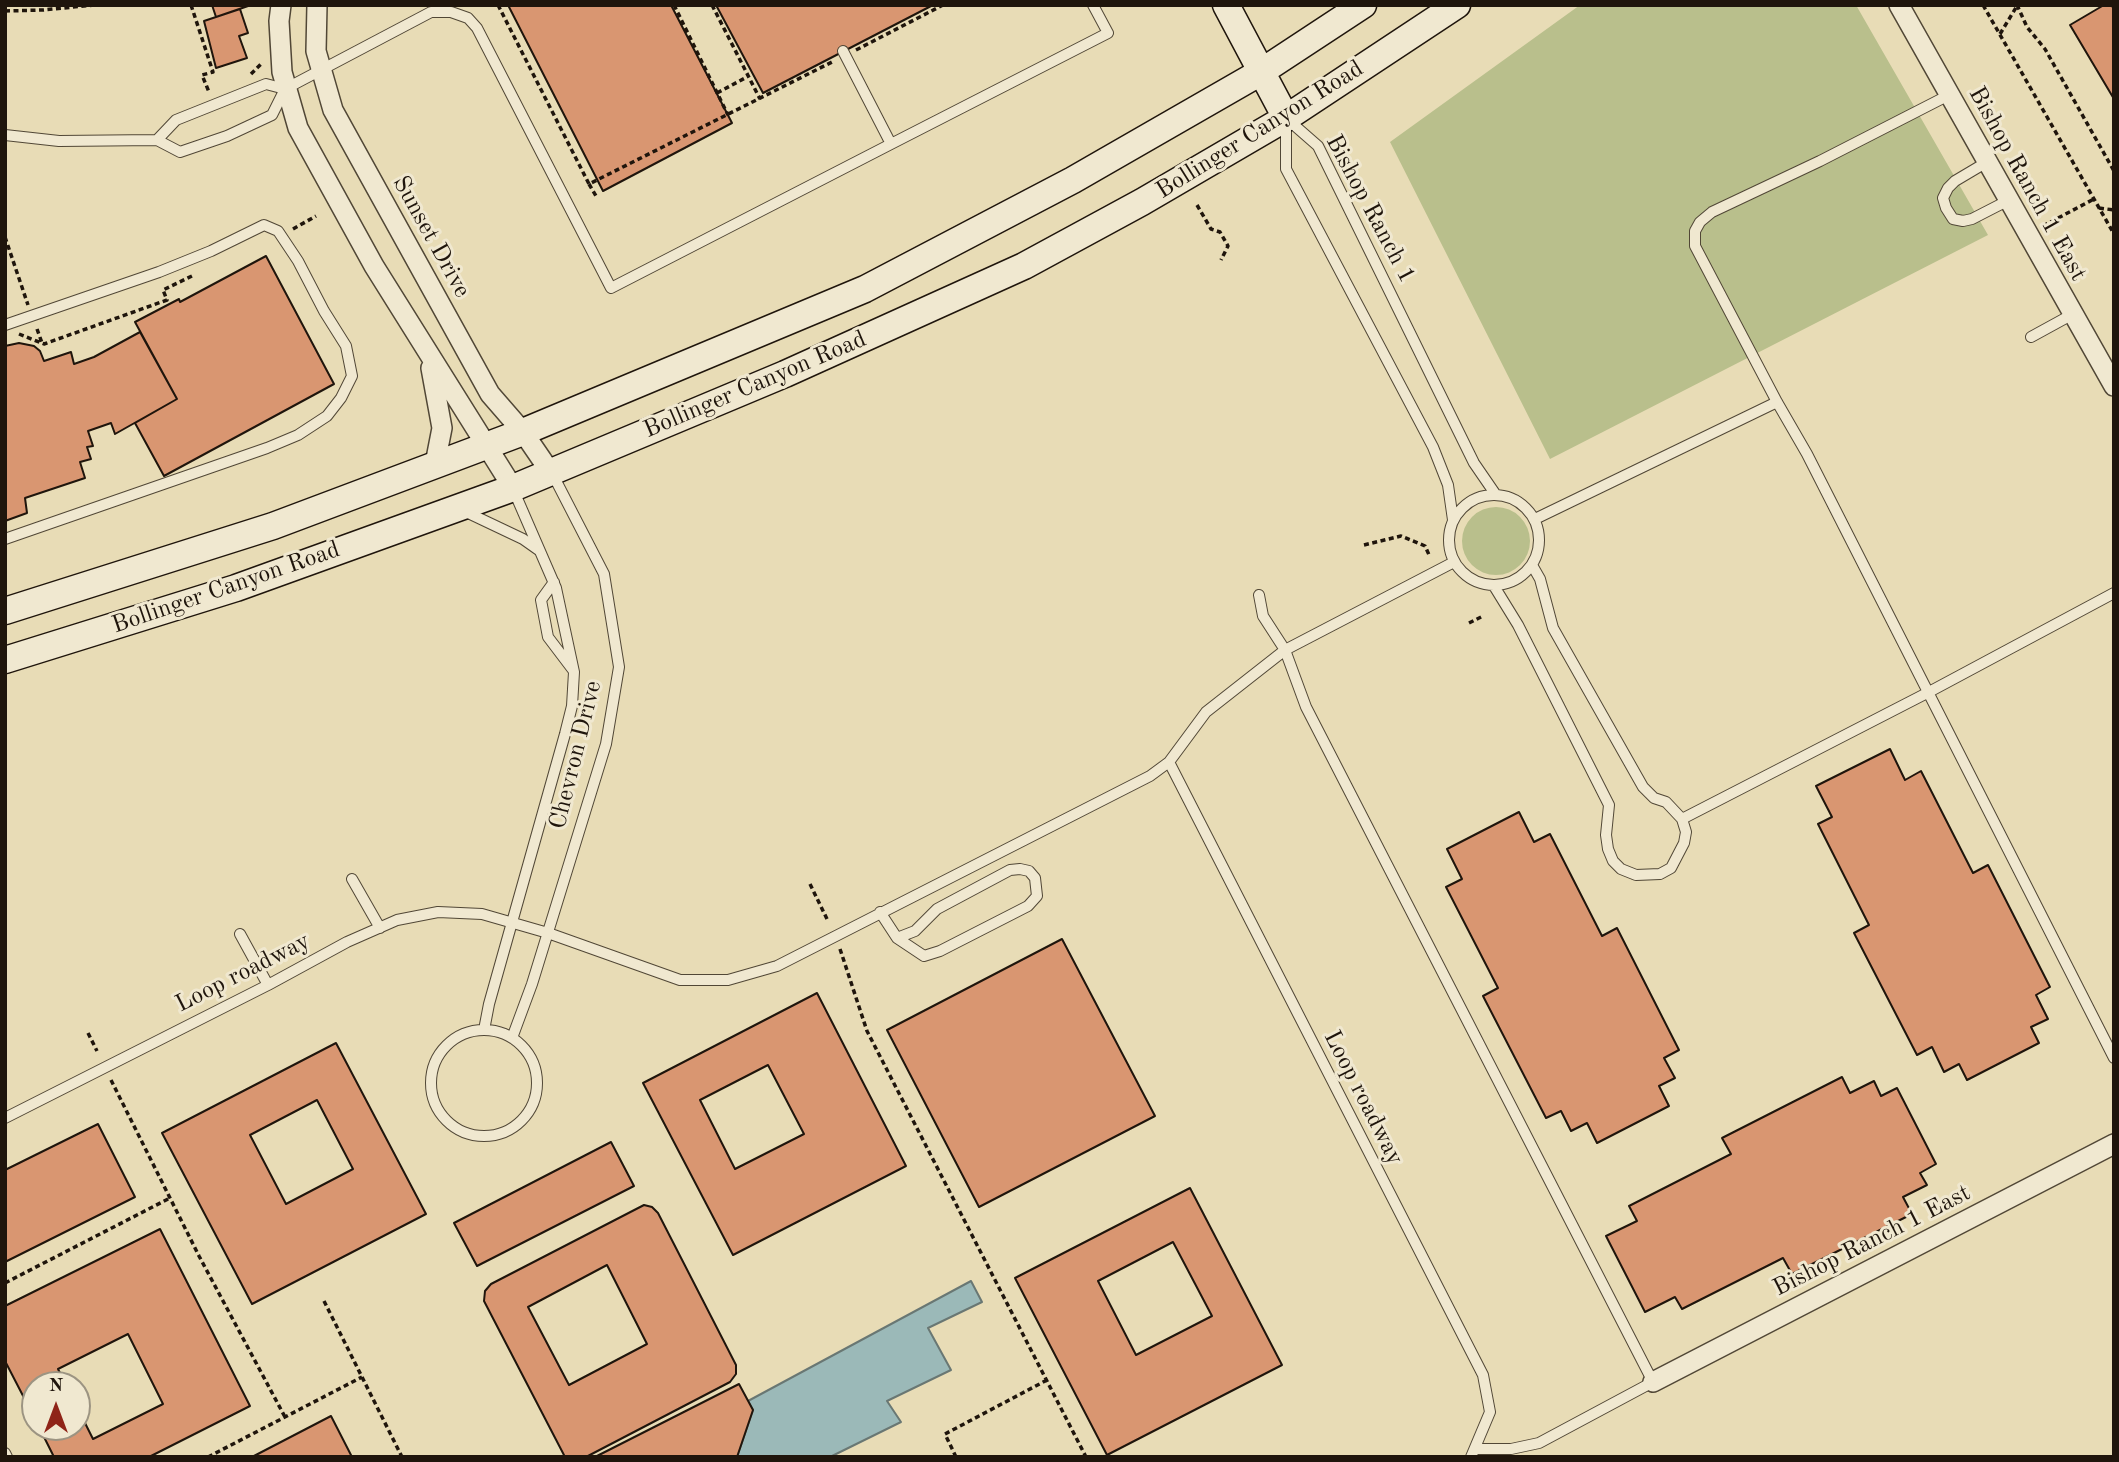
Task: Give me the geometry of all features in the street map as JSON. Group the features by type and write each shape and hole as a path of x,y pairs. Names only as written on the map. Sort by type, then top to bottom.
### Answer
{"main road":[{"path":"1226,5 1286,118"},
{"name":"Bollinger Canyon Road","path":"5,611 273,526 523,432 865,289 1073,180 1261,72 1363,5"},
{"name":"Bollinger Canyon Road","path":"5,660 236,588 513,488 785,374 1024,267 1286,118 1457,5"}],"street":[{"path":"281,5 279,22 285,89 298,128 374,266 513,488"},
{"name":"Sunset Drive","path":"317,5 316,51 333,110 490,394 523,432 551,473"},
{"name":"Bishop Ranch 1 East","path":"1899,5 2114,386"},
{"path":"427,350 442,428 435,464"},
{"name":"Bishop Ranch 1 East","path":"1653,1382 2114,1144"}],"lane":[{"path":"5,135 59,141 157,140 180,152 227,136 272,115 285,89 431,12 451,12 468,18 477,28 611,288 1108,33 1093,5"},
{"path":"844,53 891,144"},
{"path":"157,140 176,120 253,89 266,84 285,89"},
{"path":"1950,95 1712,212 1700,222 1695,231 1695,246 1807,454 2114,1058"},
{"name":"Bishop Ranch 1","path":"1286,118 1318,146 1474,463 1496,495"},
{"name":"Bishop Ranch 1","path":"1286,118 1286,169 1433,447 1448,485 1453,520"},
{"path":"1987,162 1948,188 1943,198 1946,208 1953,219 1963,221 2009,201"},
{"path":"5,324 159,272 264,225 280,233 346,346 352,376 341,398 327,416 298,435 5,539"},
{"path":"2031,337 2073,314"},
{"path":"1535,519 1777,402"},
{"name":"Chevron Drive","path":"512,1038 548,933 606,744 619,667 604,574 551,473"},
{"name":"Chevron Drive","path":"484,1030 565,734 572,706 574,672 554,582 513,488"},
{"path":"1496,495 1517,501 1535,519 1540,543 1532,565 1519,578 1494,586 1483,584 1467,577 1454,562 1448,543 1453,520 1466,504 1482,496 1496,495"},
{"path":"457,508 523,539 543,554"},
{"path":"1169,762 1206,712 1285,650 1454,562"},
{"path":"1494,586 1518,625 1609,805 1606,835 1613,861 1620,869 1636,875 1660,874 1671,868 1685,843 1686,832 1682,819 1666,802 1654,798 1643,788 1553,628 1540,579 1532,565"},
{"path":"554,582 541,600 548,637 574,672"},
{"path":"1682,819 2114,593"},
{"path":"1259,594 1263,616 1285,650 1306,707 1653,1382 1539,1443 1473,1453"},
{"name":"Loop roadway","path":"5,1118 347,942 397,920 438,912 482,914 548,933 680,980 728,980 776,967 1150,776 1169,762 1271,966 1483,1375 1490,1412 1473,1453"},
{"path":"880,912 897,938 925,956 1028,906 1037,896 1035,878 1030,872 1010,870 937,909 915,931 897,938"},
{"path":"352,879 380,928"},
{"path":"240,934 268,985"},
{"path":"498,1031 512,1038 525,1049 534,1065 537,1083 535,1101 526,1116 513,1128 496,1136 478,1137 460,1132 446,1122 435,1107 430,1090 431,1072 438,1055 450,1041 466,1032 498,1031"}],"path":[{"path":"5,11 94,5"},
{"path":"191,5 213,72 202,75 207,93 219,88"},
{"path":"498,5 596,196"},
{"path":"674,5 728,115"},
{"path":"712,5 760,99"},
{"path":"589,184 943,5"},
{"path":"1983,5 2114,234"},
{"path":"2000,34 2018,5"},
{"path":"2018,5 2027,27 2045,49 2114,171"},
{"path":"241,79 252,74 262,63"},
{"path":"717,93 747,77"},
{"path":"2028,235 2094,199"},
{"path":"1197,205 1211,229 1220,232 1228,246 1222,260"},
{"path":"2099,208 2114,210"},
{"path":"280,233 316,216"},
{"path":"5,237 42,343"},
{"path":"12,337 19,334 42,343 167,300 163,290 197,274"},
{"path":"1364,545 1401,536 1425,546 1430,557"},
{"path":"1469,623 1483,616"},
{"path":"810,884 827,919"},
{"path":"839,946 867,1031 1086,1457"},
{"path":"88,1033 97,1051"},
{"path":"111,1080 285,1417"},
{"path":"5,1283 170,1198"},
{"path":"324,1301 402,1457"},
{"path":"208,1457 362,1377"},
{"path":"956,1457 945,1434 1047,1380"}],"green space":[{"path":"1580,5 1856,5 1988,235 1550,459 1390,142"},
{"path":"1489,507 1503,507 1515,512 1525,522 1530,541 1525,560 1515,570 1503,575 1489,575 1477,570 1467,560 1462,548 1462,534 1467,522 1477,512"}],"water":[{"path":"971,1281 982,1302 928,1328 951,1370 887,1401 901,1422 830,1457 737,1457 753,1410 748,1401"}],"building":[{"path":"212,5 251,5 216,17"},
{"path":"508,5 671,5 732,123 603,191"},
{"path":"716,5 933,5 763,93"},
{"path":"2104,5 2111,5 2114,9 2114,99 2070,25"},
{"path":"240,9 248,33 239,36 247,58 216,68 204,21"},
{"path":"266,256 334,384 164,476 135,423 177,399 135,322 179,299 180,302"},
{"path":"140,332 177,399 115,434 111,423 88,431 93,446 87,447 91,459 80,462 85,478 25,498 27,513 5,521 5,346 19,343 34,346 40,351 44,361 71,352 74,364 94,357"},
{"path":"1890,749 1905,780 1921,771 1973,873 1988,865 2050,987 2036,995 2048,1019 2031,1027 2039,1043 1967,1080 1959,1064 1944,1072 1932,1047 1917,1055 1854,933 1869,925 1818,824 1832,817 1816,786"},
{"path":"1519,812 1534,842 1550,834 1602,936 1617,928 1679,1050 1664,1058 1675,1078 1659,1086 1669,1106 1597,1143 1587,1123 1571,1131 1561,1111 1546,1118 1483,996 1498,988 1446,887 1462,879 1447,849"},
{"path":"1062,939 1155,1116 979,1207 887,1030"},
{"path":"817,993 906,1166 733,1255 643,1083","holes":["768,1065 804,1134 735,1169 700,1100"]},
{"path":"336,1043 426,1214 252,1304 162,1133","holes":["317,1100 353,1169 286,1204 250,1135"]},
{"path":"1842,1077 1850,1093 1874,1081 1881,1096 1897,1088 1936,1164 1920,1173 1927,1185 1903,1197 1912,1214 1792,1274 1783,1258 1682,1309 1675,1297 1645,1312 1606,1236 1637,1221 1629,1206 1731,1154 1722,1138"},
{"path":"98,1124 135,1197 5,1262 5,1170"},
{"path":"611,1142 634,1186 477,1266 454,1223"},
{"path":"1190,1188 1282,1365 1107,1455 1015,1278","holes":["1173,1242 1212,1316 1136,1355 1098,1281"]},
{"path":"644,1205 652,1207 658,1213 736,1365 736,1374 730,1382 586,1457 565,1457 484,1301 485,1291 491,1284","holes":["607,1265 647,1344 569,1385 528,1307"]},
{"path":"160,1229 250,1406 149,1457 54,1457 46,1441 91,1441 91,1435 93,1439 163,1404 128,1334 58,1369 59,1371 21,1371 21,1392 5,1361 5,1306"},
{"path":"739,1384 753,1410 737,1457 595,1457"},
{"path":"331,1416 352,1457 252,1457"}]}
